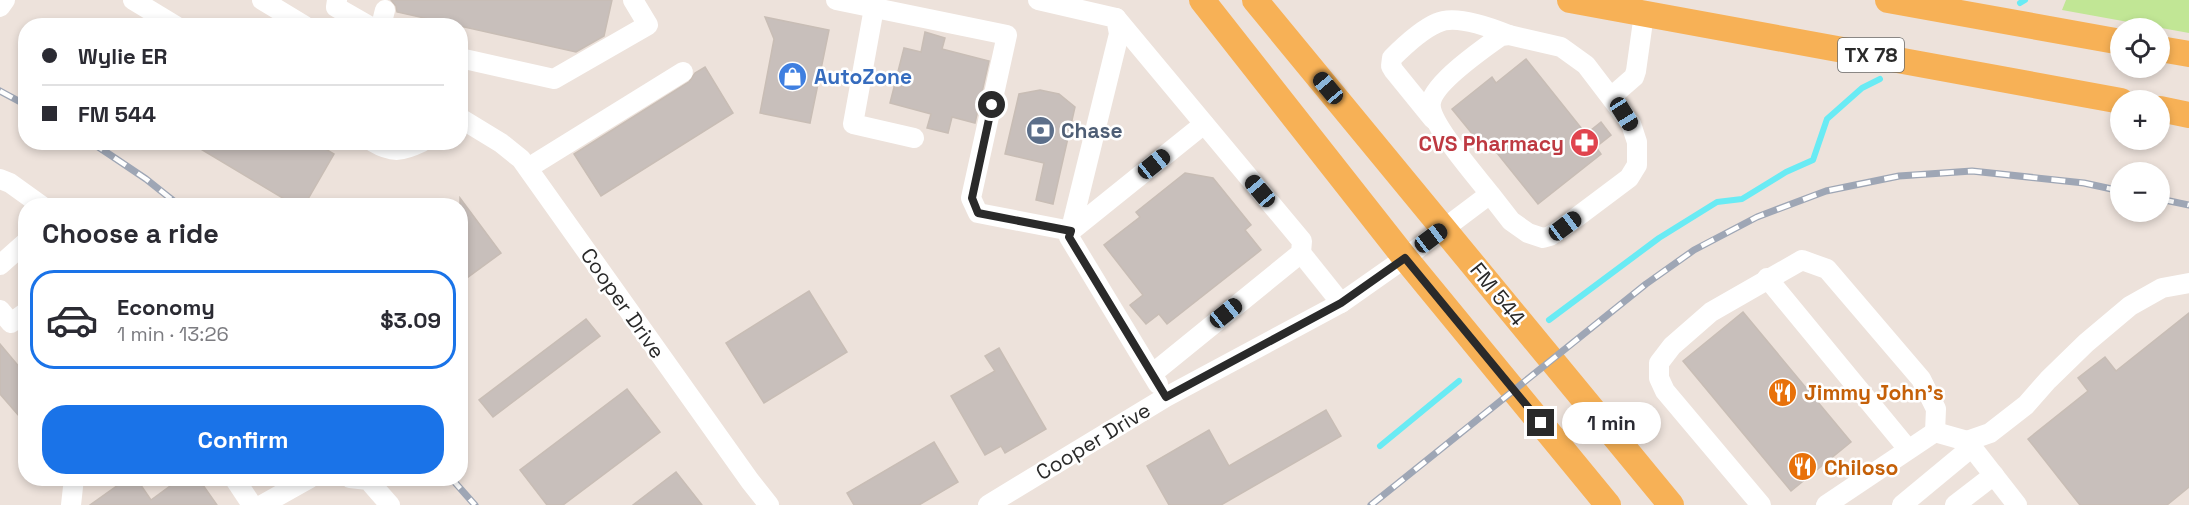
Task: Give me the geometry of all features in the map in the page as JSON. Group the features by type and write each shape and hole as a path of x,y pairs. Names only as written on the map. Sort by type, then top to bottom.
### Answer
{"main road":[{"path":"1202,0 1405,258 1608,505"},
{"name":"TX 78","path":"1570,0 1644,7 2110,99"},
{"path":"1888,0 2110,40"},
{"name":"FM 544","path":"1264,6 1671,505"},
{"path":"2170,51 2189,54"},
{"path":"2170,111 2189,115"}],"street":[{"path":"0,7 5,0"},
{"path":"133,0 163,18"},
{"path":"262,0 291,18"},
{"path":"337,0 336,7 355,18"},
{"path":"468,60 554,79 648,25 633,0"},
{"path":"836,0 874,8 913,8 1007,35 972,198 978,213 1071,231 1204,124"},
{"path":"1038,0 1116,18 1302,241 1301,253 1341,303"},
{"path":"1611,97 1634,77 1644,7"},
{"path":"874,8 853,124 914,138"},
{"path":"1116,18 1119,34 1069,237 1166,397"},
{"path":"1443,21 1481,25 1509,35 1561,47 1586,65 1611,97 1631,124 1637,142 1637,165 1629,178 1565,226 1543,238 1528,233 1511,221 1394,71 1391,66 1392,58 1432,26 1443,21"},
{"path":"1434,121 1430,104 1437,88 1494,41 1501,36 1509,35"},
{"path":"528,168 683,72"},
{"name":"Cooper Drive","path":"468,123 501,143 521,159 769,505"},
{"path":"0,179 10,183 31,198"},
{"name":"Cooper Drive","path":"988,505 1166,397 1341,303 1490,194"},
{"path":"0,265 18,249"},
{"path":"1152,374 1301,253"},
{"path":"1761,505 1665,391 1659,378 1659,363 1672,346 1711,312 1802,260 1827,269 1921,379 1936,409 1935,432"},
{"path":"1767,278 1908,449"},
{"path":"1902,505 1969,444 1990,433 2026,405 2086,342 2130,306 2163,288 2189,283"},
{"path":"0,310 11,323 18,318"},
{"path":"1935,432 1969,444 2017,505"},
{"path":"1826,505 1935,432"},
{"path":"1955,505 1994,475"},
{"path":"71,505 73,486"},
{"path":"239,486 252,505"},
{"path":"262,505 296,486"},
{"path":"373,486 390,505"}],"green space":[{"path":"2066,0 2189,0 2189,33 2170,30 2170,18 2110,19 2062,10"}],"building":[{"path":"391,0 612,0 604,36 576,52 468,28 468,18 424,18 397,12"},
{"name":"AutoZone","path":"765,17 829,30 810,123 760,113 774,39"},
{"path":"925,32 945,38 942,49 989,61 975,123 952,117 948,133 927,128 931,114 890,103 904,48 921,52"},
{"name":"CVS Pharmacy","path":"1526,59 1586,134 1601,122 1611,135 1596,147 1601,154 1538,204 1489,143 1483,147 1452,109 1492,77 1496,83"},
{"path":"705,67 733,113 601,196 574,154 689,82 695,73"},
{"name":"Chase","path":"1040,90 1059,94 1075,107 1053,204 1036,200 1044,163 1005,154 1019,94"},
{"path":"202,150 327,150 334,154 309,198 283,198"},
{"path":"1185,173 1213,178 1251,225 1245,230 1261,250 1167,324 1159,314 1146,324 1130,305 1143,295 1104,245 1140,217 1136,212"},
{"path":"468,209 501,253 468,277"},
{"path":"809,291 847,352 764,403 726,343"},
{"path":"1743,312 1851,442 1791,491 1683,361"},
{"path":"2189,313 2189,487 2167,505 2080,505 2028,439 2088,391 2078,378 2105,357 2116,371"},
{"path":"586,319 600,336 493,417 479,400"},
{"path":"0,344 18,365 18,415 0,394"},
{"path":"999,348 1046,429 1005,453 1001,446 985,455 951,396 995,371 985,356"},
{"path":"627,389 660,432 563,505 547,505 520,470"},
{"path":"1326,410 1341,436 1221,505 1169,505 1147,466 1209,430 1229,466"},
{"path":"934,442 958,482 919,505 854,505 847,493"},
{"path":"676,472 702,505 633,505"},
{"path":"117,486 141,486 151,500 170,486 204,486 217,505 90,505"}],"waterway":[{"path":"2020,3 2025,0"},
{"path":"1549,320 1659,238 1717,202 1742,199 1786,172 1813,160 1827,119 1862,88 1880,79"},
{"path":"1380,446 1459,381"}],"railway":[{"path":"0,91 18,101"},
{"path":"103,150 170,198"},
{"path":"1371,505 1646,284 1694,250 1757,217 1826,191 1899,176 1972,171 2084,183 2110,189"},
{"path":"2170,201 2189,205"},
{"path":"458,486 475,505"}],"place":[{"name":"AutoZone","path":"793,76"},
{"name":"Chase","path":"1040,130"},
{"name":"CVS Pharmacy","path":"1585,143"},
{"name":"Jimmy John's","path":"1783,392"},
{"name":"Chiloso","path":"1803,467"}],"route":[{"path":"992,105 972,198 978,213 1071,231 1069,237 1166,397 1341,303 1405,258 1541,423"}]}
